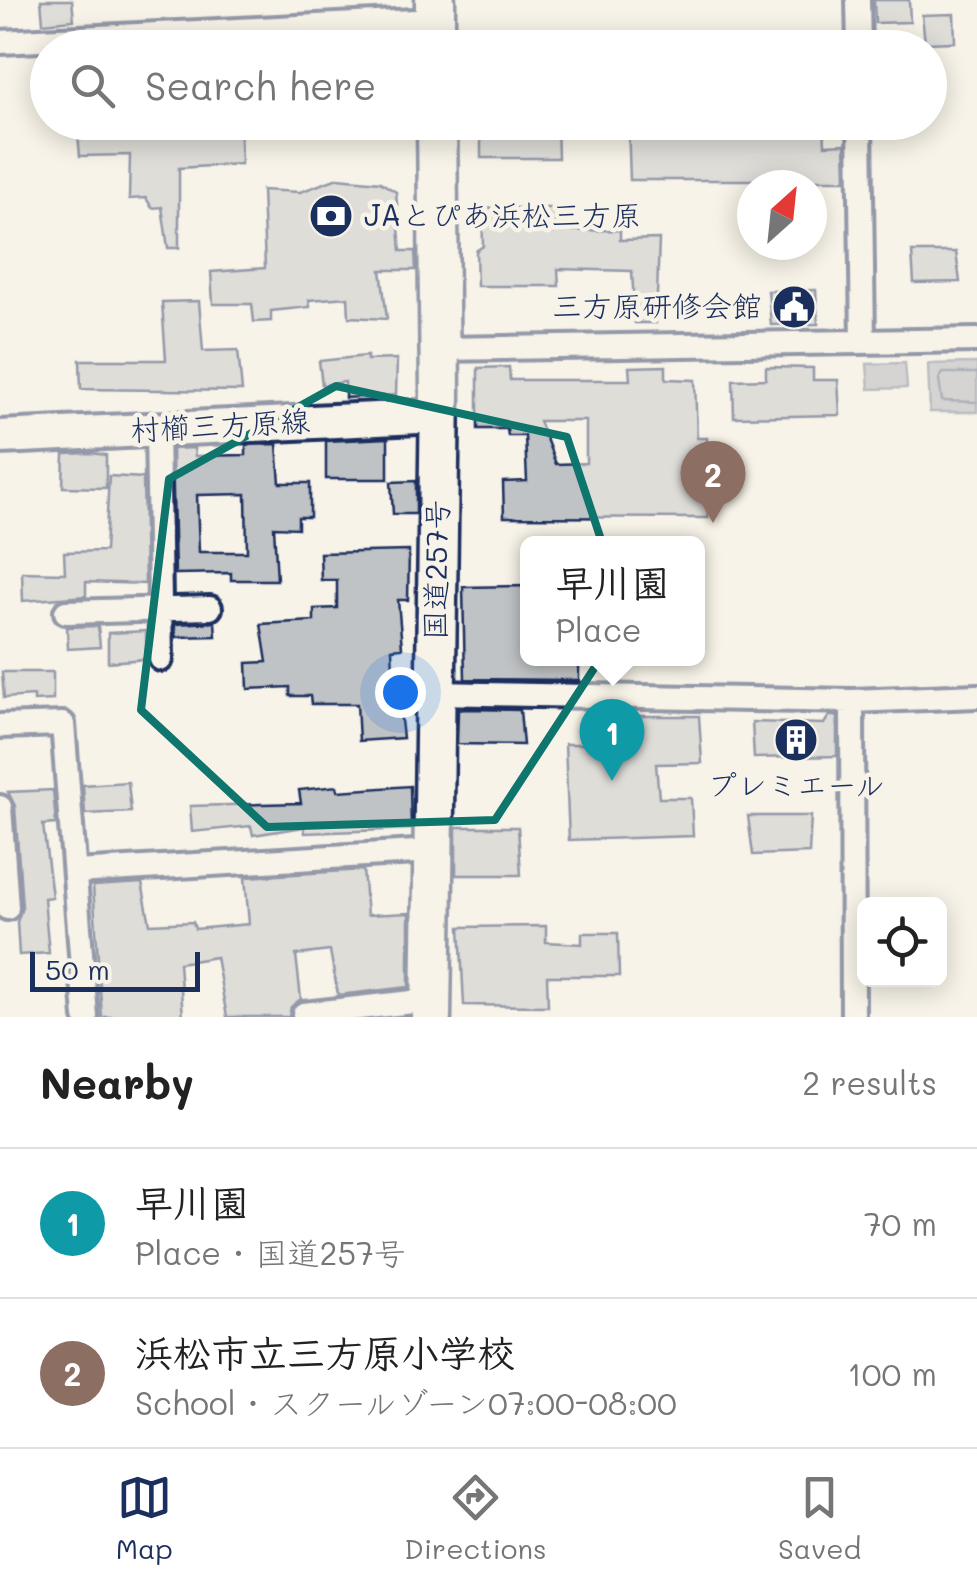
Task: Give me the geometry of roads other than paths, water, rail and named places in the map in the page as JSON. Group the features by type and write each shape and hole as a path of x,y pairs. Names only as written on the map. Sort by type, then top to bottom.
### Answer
{"highway":[{"name":"国道257号","path":"431,1008 440,350 436,140"}],"main road":[{"name":"村櫛三方原線","path":"0,437 439,416"}],"street":[{"path":"858,0 859,30"},
{"path":"261,30 435,22"},
{"path":"0,42 30,41"},
{"path":"860,140 863,342"},
{"path":"440,350 977,340"},
{"path":"157,428 161,659"},
{"path":"66,612 210,608"},
{"path":"436,693 852,700 977,696"},
{"path":"852,700 853,1017"},
{"path":"0,726 63,724 86,1017"},
{"path":"0,807 7,908"},
{"path":"76,872 434,851"},
{"path":"304,1014 431,1008"}],"water":[{"path":"905,363 907,388 869,389 867,364"},
{"path":"977,363 977,412 930,412 928,364"}],"place":[{"name":"JAとぴあ浜松三方原","path":"331,216"},
{"name":"三方原研修会館","path":"794,307"},
{"name":"浜松市立三方原小学校","path":"713,523"},
{"name":"プレミエール","path":"796,740"},
{"name":"早川園","path":"612,781"}]}
